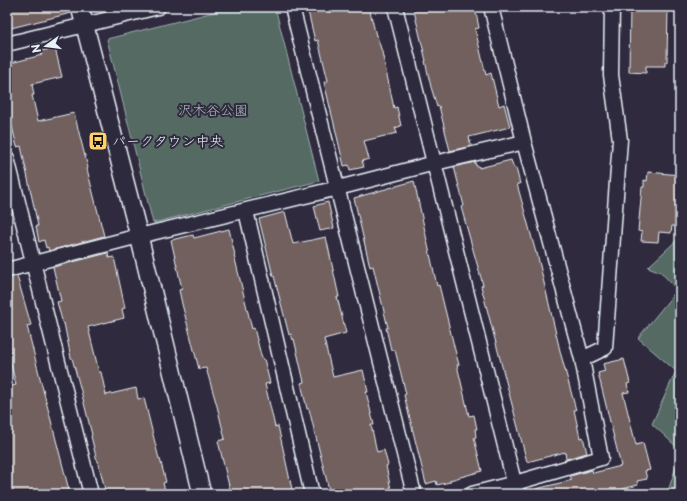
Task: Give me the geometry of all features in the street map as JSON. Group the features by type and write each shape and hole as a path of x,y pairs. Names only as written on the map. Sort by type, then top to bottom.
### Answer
{"street":[{"path":"80,7 139,236 202,494"},
{"path":"7,44 158,7"},
{"path":"292,7 414,494"},
{"path":"395,7 516,489"},
{"path":"472,494 516,489 601,458 582,359 524,142 491,7"},
{"path":"582,359 605,348 620,140 611,75 612,7"},
{"path":"7,270 139,236 524,142"},
{"path":"7,158 91,494"},
{"path":"246,211 312,494"}],"green space":[{"name":"沢木谷公園","path":"234,7 275,7 319,181 153,223 107,39"},
{"path":"680,237 680,450 652,424 676,371 638,338 677,290 661,272 648,267"},
{"path":"680,455 680,494 667,494"}],"building":[{"path":"7,7 70,7 71,13 7,29"},
{"path":"307,7 369,7 376,36 382,52 394,108 397,107 401,126 395,128 397,133 364,141 369,159 362,161 364,167 350,170 349,165 344,166 324,82 328,81 318,40 315,41"},
{"path":"413,7 475,7 479,28 475,29 486,75 491,73 499,106 504,104 510,127 469,137 471,146 450,151 439,106 437,107 431,87"},
{"path":"630,7 668,7 667,62 665,62 665,66 646,66 646,73 629,72"},
{"path":"55,48 62,77 32,84 34,95 32,95 38,121 74,113 104,236 49,251 48,247 46,248 44,240 39,242 36,226 38,226 21,146 17,147 7,106 7,64 42,55 41,51"},
{"path":"511,160 514,168 516,168 520,184 517,184 537,253 561,355 576,410 574,410 580,438 583,437 587,453 566,459 565,452 527,462 481,286 483,285 461,207 464,206 454,167 475,162 476,166 479,166 479,168"},
{"path":"648,172 680,175 680,195 676,226 672,226 671,233 659,232 658,242 641,241 642,232 638,231 642,187 644,187 644,180 647,181"},
{"path":"414,181 437,286 439,285 459,365 457,365 469,416 474,415 477,429 475,429 476,437 474,438 482,471 437,485 436,481 426,484 404,395 406,394 395,350 391,350 386,328 388,328 373,266 370,267 354,198"},
{"path":"328,202 334,228 320,231 314,206"},
{"path":"285,212 293,244 326,237 339,297 337,297 346,333 324,339 333,377 363,370 368,392 366,392 374,425 371,425 377,452 384,450 388,465 386,466 392,494 330,494 309,409 307,409 301,383 304,382 294,339 293,340 291,334 289,335 259,219"},
{"path":"229,229 252,329 254,328 270,383 265,384 275,427 278,426 293,494 231,494 218,441 225,439 217,406 206,368 199,369 182,304 179,290 182,289 171,240 193,235 194,238"},
{"path":"108,253 109,258 114,257 125,308 122,309 124,318 88,327 106,395 136,388 138,399 144,398 166,482 163,483 166,494 106,494 81,391 71,358 64,323 63,324 57,302 61,301 53,267"},
{"path":"17,276 31,325 27,326 70,494 10,494 7,482 7,387 16,385 8,352 11,352 7,336 7,278"},
{"path":"624,359 630,383 627,384 629,392 623,393 636,445 643,443 650,470 645,471 647,479 637,481 638,485 603,494 537,494 536,489 572,480 570,476 592,470 593,473 621,466 598,373 605,371 603,364"}],"place":[{"name":"パークタウン中央","path":"98,141"}]}
